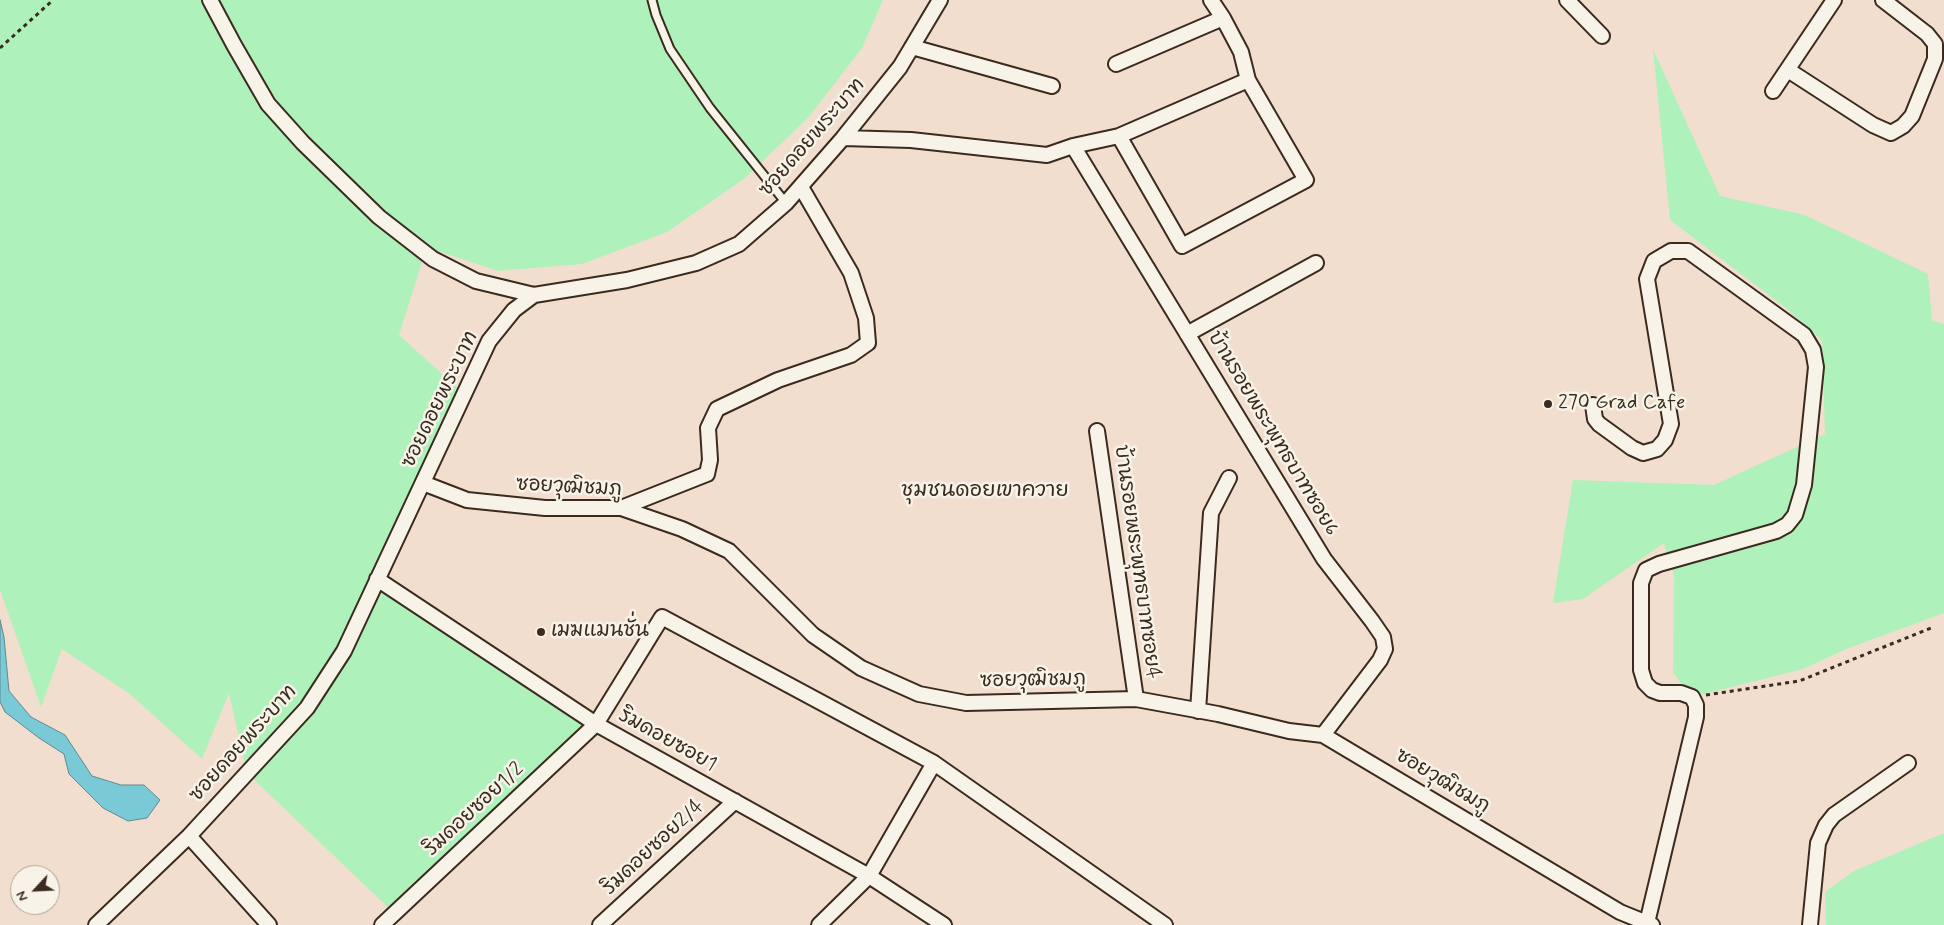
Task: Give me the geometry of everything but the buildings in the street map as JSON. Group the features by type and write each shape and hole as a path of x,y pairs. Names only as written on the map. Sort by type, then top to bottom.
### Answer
{"street":[{"path":"210,0 268,104 303,143 379,217 433,259 476,281 534,295"},
{"name":"ซอยดอยพระบาท","path":"96,925 189,836 307,708 344,651 489,341 514,310 534,295 627,280 696,263 740,244 802,187 900,67 940,0"},
{"path":"1119,136 1182,246 1306,180 1248,80 1241,52 1223,18 1210,0"},
{"path":"1567,0 1602,36"},
{"path":"1773,91 1834,0"},
{"path":"1788,70 1873,125 1891,133 1903,126 1912,116 1935,59 1935,44 1927,34 1883,0"},
{"path":"1116,64 1223,18"},
{"path":"912,48 1052,86"},
{"path":"842,138 911,140 1047,155 1073,146 1119,136 1248,80"},
{"name":"บ้านรอยพระพุทธบาทซอย6","path":"1073,146 1324,559 1372,621 1382,637 1385,649 1378,665 1323,735"},
{"path":"621,508 707,474 710,460 708,428 717,409 778,380 852,355 868,343 866,318 851,273 802,187"},
{"path":"1593,405 1595,419 1599,424 1632,448 1643,453 1657,449 1665,440 1671,424 1647,279 1654,262 1671,251 1688,251 1804,335 1813,350 1816,367 1804,485 1795,514 1787,526 1776,531 1659,564 1646,570 1641,583 1641,670 1645,683 1652,690 1660,693 1681,693 1692,697 1696,705 1696,717 1649,924"},
{"path":"1187,334 1316,263"},
{"name":"บ้านรอยพระพุทธบาทซอย4","path":"1097,431 1136,699"},
{"path":"1198,711 1211,513 1229,478"},
{"name":"ซอยวุฒิชมภู","path":"423,482 467,500 545,508 621,508 682,529 729,552 813,635 862,668 919,694 966,703 1136,699 1218,714 1289,731 1323,735 1620,912 1649,924"},
{"name":"ริมดอยซอย1","path":"377,579 596,724 869,876 944,925"},
{"name":"ริมดอยซอย1/2","path":"382,925 596,724 662,617 934,763"},
{"path":"819,925 869,876 934,763 1165,925"},
{"path":"1810,925 1818,844 1826,825 1834,815 1908,763"},
{"name":"ริมดอยซอย2/4","path":"600,925 735,801"},
{"path":"189,836 269,925"}],"lane":[{"path":"652,0 670,49 710,108 786,203"}],"path":[{"path":"0,48 53,0"},
{"path":"1692,697 1799,681 1932,628"}],"green space":[{"path":"0,0 883,0 862,48 808,118 745,178 667,232 582,264 498,271 408,241 423,259 399,335 464,394 378,579 596,724 394,913 247,773 229,693 202,759 130,694 62,649 41,707 0,590"},
{"path":"1653,49 1720,196 1805,215 1928,274 1932,320 1944,324 1944,613 1846,649 1803,669 1692,697 1673,673 1674,575 1664,543 1583,599 1553,603 1573,480 1714,485 1825,434 1822,340 1786,308 1670,220"},
{"path":"1944,833 1944,925 1826,925 1825,892 1854,871"}],"water":[{"path":"0,620 4,637 9,691 31,717 65,735 92,776 121,785 144,785 160,800 147,818 128,821 103,808 69,774 64,754 5,712 0,702"}],"place":[{"name":"270 Grad Cafe","path":"1548,404"},
{"name":"เมฆแมนชั่น","path":"541,632"}],"district":[{"name":"ชุมชนดอยเขาควาย","path":"985,492"}]}
